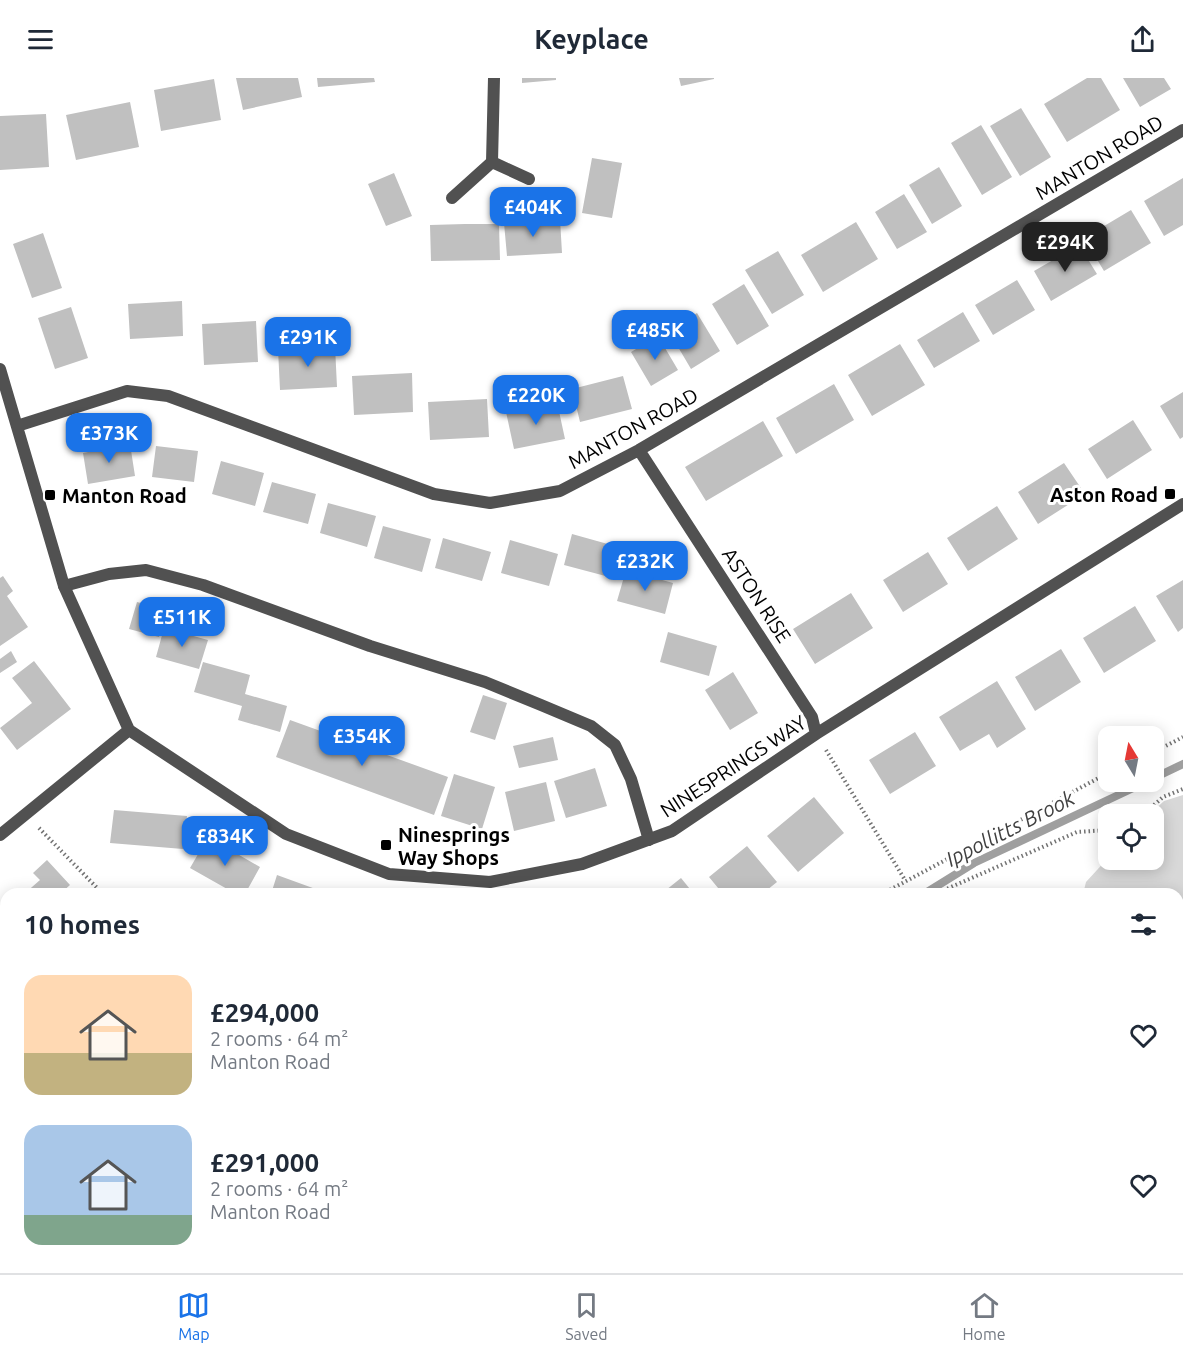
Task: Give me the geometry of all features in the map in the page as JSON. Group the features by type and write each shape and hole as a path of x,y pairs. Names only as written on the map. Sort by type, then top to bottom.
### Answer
{"street":[{"path":"452,198 492,162 494,78"},
{"name":"MANTON ROAD","path":"17,426 127,391 168,396 434,494 490,503 560,491 639,450 1183,130"},
{"path":"492,162 530,179"},
{"path":"0,369 64,586 129,730 0,835"},
{"name":"ASTON RISE","path":"639,450 812,717 816,734"},
{"name":"NINESPRINGS WAY","path":"129,730 286,834 389,874 491,888 582,864 672,831 816,734 1183,504"},
{"path":"64,586 109,574 146,570 203,585 370,646 485,682 591,726 615,745 631,779 649,840"}],"path":[{"path":"816,734 905,880"},
{"path":"1164,747 1183,738"},
{"path":"892,888 1098,778"},
{"path":"1155,804 1163,796 1183,789"},
{"path":"26,815 97,888"},
{"path":"949,888 1077,832 1098,831"}],"shaded area":[{"path":"1183,795 1183,888 1084,888 1086,882 1098,869 1164,870 1164,804 1161,804"}],"building":[{"path":"236,78 298,78 302,97 243,110"},
{"path":"317,78 374,78 375,82 318,87"},
{"path":"522,78 556,78 556,80 522,83"},
{"path":"679,78 714,78 714,79 681,86"},
{"path":"1087,78 1101,78 1120,110 1067,142 1044,104"},
{"path":"1123,78 1164,78 1171,89 1140,107"},
{"path":"214,79 221,120 161,131 154,90"},
{"path":"130,102 139,147 76,160 66,115"},
{"path":"1021,108 1051,157 1020,176 990,126"},
{"path":"46,114 49,167 0,170 0,116"},
{"path":"981,125 1012,177 982,195 951,143"},
{"path":"592,158 622,163 612,218 582,213"},
{"path":"939,167 962,206 932,224 909,185"},
{"path":"394,173 412,216 386,226 368,184"},
{"path":"1183,178 1183,225 1164,236 1144,201"},
{"path":"904,194 927,232 897,249 875,212"},
{"path":"1131,210 1151,243 1104,271 1084,238"},
{"path":"560,219 562,253 507,256 504,223"},
{"path":"856,222 878,259 823,292 801,255"},
{"path":"499,224 500,260 431,261 430,225"},
{"path":"43,233 62,288 32,298 13,244"},
{"path":"1079,245 1097,274 1051,301 1034,271"},
{"path":"778,251 804,295 772,314 745,270"},
{"path":"1017,280 1035,310 993,335 975,305"},
{"path":"744,284 769,326 737,345 712,304"},
{"path":"182,301 183,336 130,339 128,304"},
{"path":"71,307 88,358 55,369 38,318"},
{"path":"963,312 980,341 934,368 917,340"},
{"path":"697,313 720,351 691,369 668,330"},
{"path":"256,321 258,362 204,365 202,324"},
{"path":"658,336 678,370 651,386 631,352"},
{"path":"900,344 925,385 872,416 848,375"},
{"path":"335,346 337,387 280,390 278,349"},
{"path":"412,373 413,412 354,415 352,376"},
{"path":"623,376 632,409 580,422 572,389"},
{"path":"834,384 854,420 796,454 776,418"},
{"path":"1183,392 1183,437 1180,439 1160,406"},
{"path":"487,399 489,437 430,440 428,402"},
{"path":"557,402 565,439 514,449 506,412"},
{"path":"1133,420 1152,450 1107,479 1088,449"},
{"path":"763,421 783,456 706,501 685,467"},
{"path":"130,444 135,476 88,484 83,453"},
{"path":"156,446 198,451 194,482 152,477"},
{"path":"221,461 264,473 255,506 212,494"},
{"path":"1064,463 1085,494 1038,524 1018,492"},
{"path":"272,482 316,494 308,524 263,512"},
{"path":"328,503 376,516 367,547 320,533"},
{"path":"997,506 1018,539 968,571 947,538"},
{"path":"383,526 431,539 422,572 374,558"},
{"path":"572,534 622,548 613,578 564,565"},
{"path":"443,538 491,552 482,581 435,568"},
{"path":"510,540 558,554 549,586 501,573"},
{"path":"928,552 948,584 903,612 883,580"},
{"path":"626,570 673,583 665,614 617,601"},
{"path":"3,576 13,591 7,596 28,627 0,646 0,578"},
{"path":"1183,580 1183,628 1178,632 1156,596"},
{"path":"851,593 873,628 815,664 793,629"},
{"path":"137,602 166,610 159,637 129,629"},
{"path":"1135,606 1156,641 1104,673 1083,638"},
{"path":"164,628 208,640 199,669 156,657"},
{"path":"668,632 717,646 709,676 660,662"},
{"path":"1061,649 1081,682 1035,711 1015,677"},
{"path":"11,651 17,662 0,673 0,659"},
{"path":"34,661 71,709 17,750 0,728 32,703 12,678"},
{"path":"203,662 250,675 245,694 287,706 280,732 238,720 242,706 194,692"},
{"path":"733,672 758,713 730,730 705,690"},
{"path":"997,681 1026,729 997,748 989,734 960,751 939,717"},
{"path":"483,695 507,703 495,740 470,732"},
{"path":"290,720 448,777 434,815 276,757"},
{"path":"915,732 936,766 890,794 869,760"},
{"path":"553,737 558,760 519,768 513,746"},
{"path":"595,768 607,806 566,818 554,781"},
{"path":"454,774 495,787 482,829 441,816"},
{"path":"546,782 555,821 514,831 505,792"},
{"path":"814,797 844,833 798,872 767,836"},
{"path":"114,810 187,816 183,849 110,843"},
{"path":"208,837 260,867 248,888 225,888 190,868"},
{"path":"747,846 777,882 770,888 718,888 709,877"},
{"path":"47,860 70,885 67,888 31,888 40,880 33,873"},
{"path":"277,875 313,888 273,888"},
{"path":"681,878 689,888 668,888"}],"waterway":[{"name":"Ippollitts Brook","path":"1164,773 1183,764"},
{"name":"Ippollitts Brook","path":"934,888 974,863 1125,792"}],"place":[{"name":"Aston Road","path":"1170,494"},
{"name":"Manton Road","path":"50,495"},
{"name":"Ninesprings Way Shops","path":"386,845"}]}
